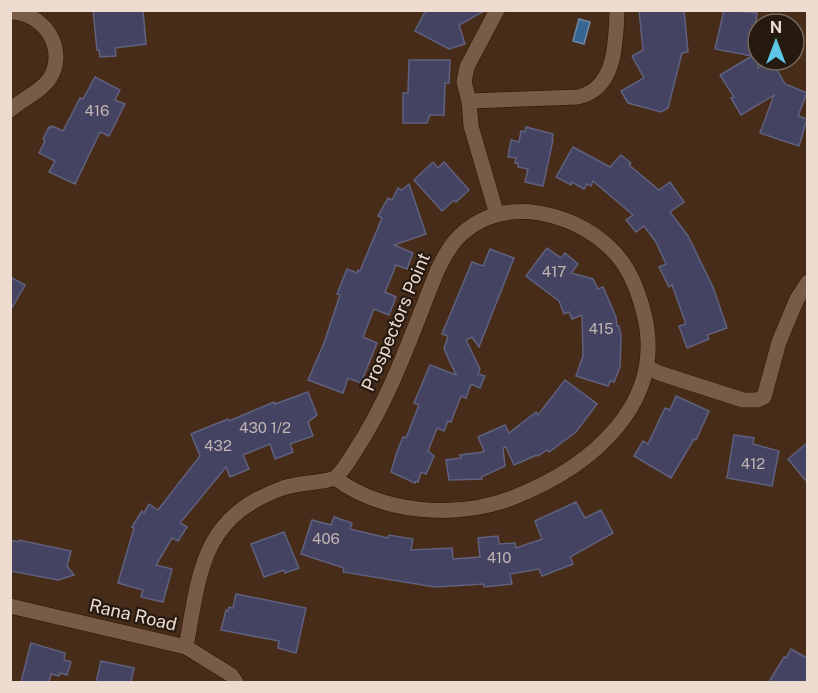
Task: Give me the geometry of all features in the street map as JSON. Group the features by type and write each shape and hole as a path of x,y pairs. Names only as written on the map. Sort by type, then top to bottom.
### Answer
{"street":[{"path":"496,215 474,135 464,82 467,67 497,10"},
{"path":"469,101 578,97 596,90 603,84 610,64 616,34 617,10"},
{"path":"10,12 33,17 40,22 51,35 56,63 49,79 39,90 10,110"},
{"name":"Prospectors Point","path":"517,212 551,214 574,224 610,248 627,269 639,294 647,326 647,367 630,409 601,445 581,462 553,480 506,500 458,508 406,508 365,496 335,478 348,462 375,418 449,248 474,225 496,215 517,212"},
{"path":"647,367 658,373 743,400 757,400 764,397 779,342 797,299 807,282"},
{"path":"186,647 202,569 221,528 243,507 258,498 287,486 335,478"},
{"name":"Rana Road","path":"10,606 186,647 231,675 236,682"}],"water":[{"path":"579,19 590,22 584,44 573,41"}],"building":[{"path":"93,10 143,10 146,44 115,48 116,56 100,57 99,50 97,50"},
{"path":"426,10 486,10 459,25 465,44 449,49 415,31"},
{"path":"639,10 684,10 688,52 682,53 668,108 661,112 628,103 621,91 644,78 632,56 643,50"},
{"path":"724,10 746,12 746,55 715,49"},
{"path":"409,60 450,60 449,83 445,83 444,115 430,115 427,123 403,123 403,93 408,93"},
{"path":"746,60 746,72 778,72 785,84 807,93 798,116 807,119 799,146 760,133 774,95 741,115 731,98 734,97 720,75"},
{"path":"95,77 120,90 115,100 125,104 109,136 100,132 75,184 49,172 55,161 39,153 49,127 63,131 80,98 83,99"},
{"path":"526,127 553,134 543,186 525,182 528,169 518,167 518,163 515,163 516,158 508,157 511,140 519,142 521,131 525,132"},
{"path":"573,147 610,167 621,155 631,163 629,165 659,190 670,182 684,202 670,212 688,236 713,287 727,328 707,335 709,339 687,348 679,326 686,324 672,285 669,287 659,267 666,264 656,242 644,226 636,232 626,220 633,215 593,181 591,186 587,184 584,189 556,177"},
{"path":"433,162 438,168 444,162 469,190 442,211 414,180"},
{"path":"409,184 426,234 394,245 413,253 407,269 396,265 385,292 396,297 389,315 374,309 363,337 377,343 361,383 348,378 343,393 308,380 324,343 340,295 337,294 347,269 357,273 358,270 360,271 382,218 378,216 388,198 392,200 398,188 402,190"},
{"path":"547,248 561,258 565,253 578,264 571,273 593,279 598,289 603,287 621,335 620,367 614,382 610,381 608,386 576,376 583,356 582,315 572,319 569,312 564,314 559,301 526,276"},
{"path":"490,249 514,258 479,347 472,337 466,340 480,369 478,374 485,376 480,388 471,384 466,398 461,396 451,422 448,421 444,431 437,428 428,451 434,456 426,474 421,472 418,482 415,483 391,472 397,452 403,437 406,438 419,405 414,403 430,365 456,375 444,349 448,336 442,334 472,262 483,266"},
{"path":"10,277 25,285 10,311"},
{"path":"565,380 597,404 576,432 549,452 547,450 514,465 506,447 503,448 505,466 481,477 482,479 449,480 446,460 461,458 460,455 483,452 478,437 505,425 509,433 536,412 538,415"},
{"path":"308,392 317,415 308,422 313,436 290,444 293,452 275,459 270,444 243,455 249,469 230,477 226,467 180,523 187,527 178,541 172,538 156,565 172,569 163,602 141,597 143,590 118,583 134,528 132,527 142,511 144,513 149,504 158,510 200,456 191,434 274,402 275,404"},
{"path":"676,396 709,411 696,440 694,439 671,478 634,456 643,441 648,444 665,408 670,410"},
{"path":"734,435 754,438 753,444 779,451 772,486 727,478"},
{"path":"807,443 807,482 788,459"},
{"path":"576,502 585,518 601,510 613,533 570,557 573,564 542,576 539,569 510,574 512,584 484,587 484,584 435,587 343,572 344,568 301,554 312,520 331,525 334,517 352,523 350,529 388,538 389,535 413,539 411,550 452,548 453,559 480,557 478,538 498,536 499,544 515,543 516,548 542,539 535,521"},
{"path":"284,532 299,568 264,577 251,544"},
{"path":"10,540 71,551 67,566 74,575 58,580 10,571"},
{"path":"236,594 306,608 296,653 278,648 279,641 221,630 226,610 228,611 229,607 233,608"},
{"path":"31,643 65,653 64,660 71,662 67,675 51,674 49,682 21,682"},
{"path":"791,649 807,658 807,682 769,682 784,657 786,658"},
{"path":"101,661 134,668 131,682 96,682"}]}
